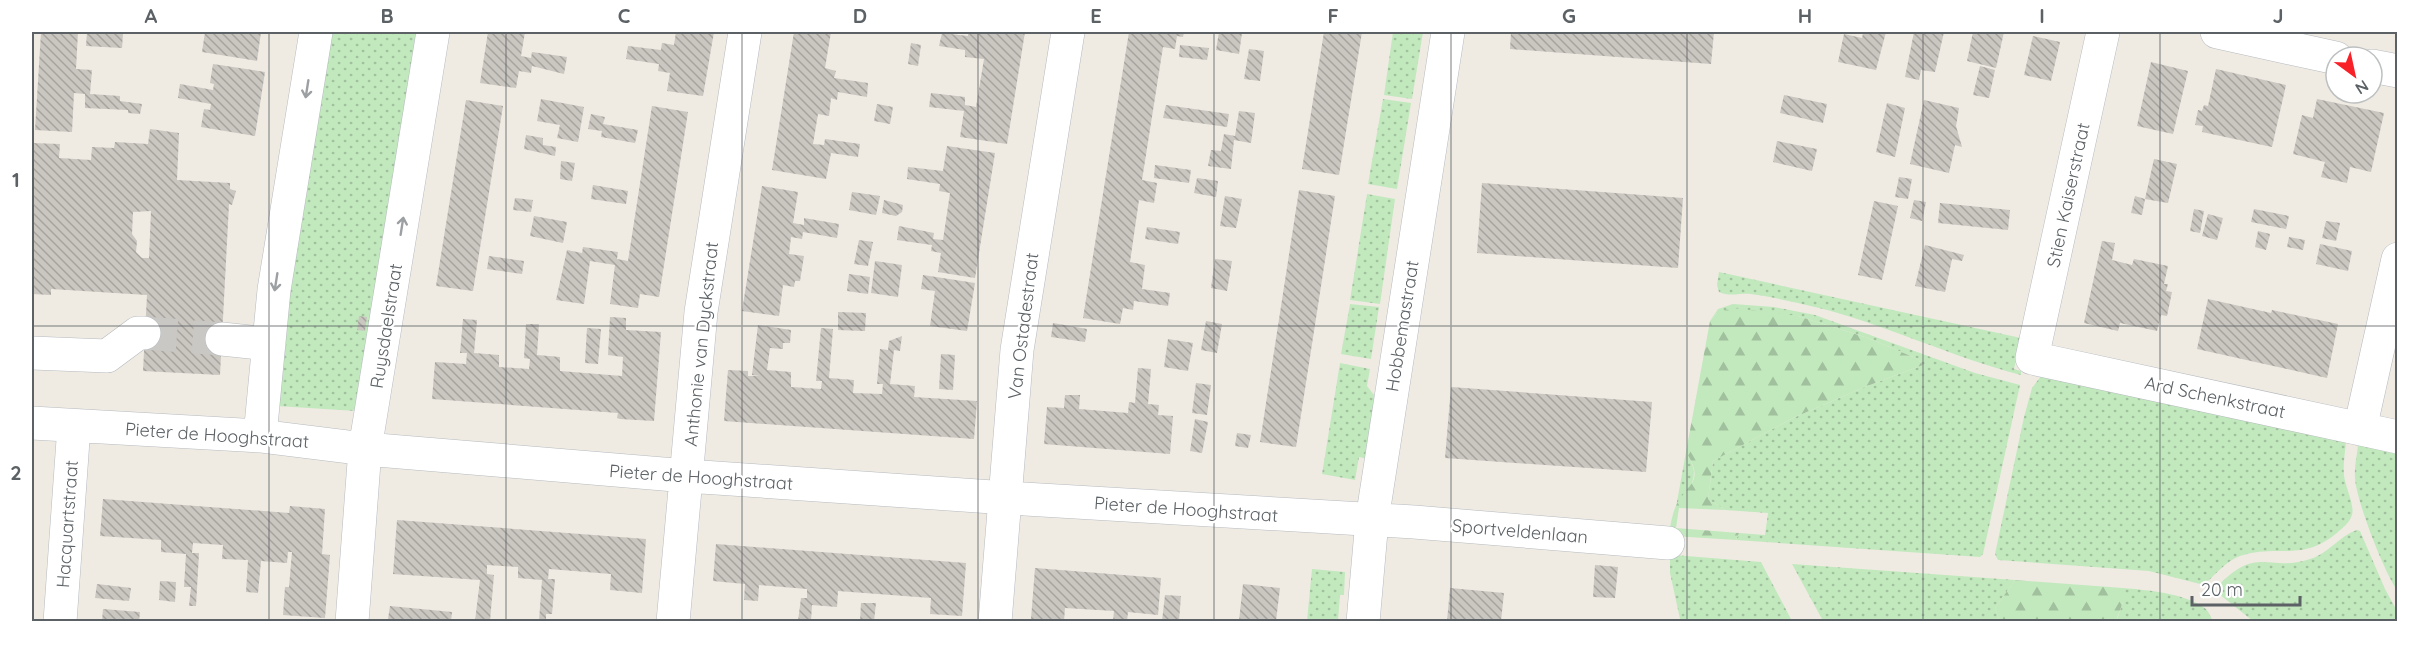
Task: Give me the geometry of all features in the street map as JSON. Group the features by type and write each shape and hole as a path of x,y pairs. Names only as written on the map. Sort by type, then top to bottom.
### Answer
{"street":[{"path":"260,436 274,290 316,32"},
{"name":"Ruysdaelstraat","path":"352,621 365,449 434,32"},
{"name":"Anthonie van Dyckstraat","path":"673,621 700,312 745,32"},
{"name":"Van Ostadestraat","path":"995,621 1017,350 1068,32"},
{"name":"Hobbemastraat","path":"1363,621 1372,520 1448,32"},
{"name":"Stien Kaiserstraat","path":"2032,358 2103,32"},
{"path":"2217,32 2324,55"},
{"path":"2360,429 2397,259"},
{"path":"32,353 107,356 138,333 144,333"},
{"path":"222,339 269,344"},
{"name":"Ard Schenkstraat","path":"2032,358 2397,437"},
{"name":"Pieter de Hooghstraat","path":"32,423 260,436 365,449 687,476 1372,520"},
{"name":"Hacquartstraat","path":"60,621 74,426"},
{"name":"Sportveldenlaan","path":"1372,520 1668,543"}],"green space":[{"path":"329,32 426,32 356,411 277,406 277,384"},
{"path":"1393,32 1423,32 1412,99 1384,95"},
{"path":"1383,99 1411,103 1397,189 1368,184"},
{"path":"1367,194 1395,199 1380,304 1350,300"},
{"path":"1719,272 2021,338 2014,369 2021,371 2021,375 1841,314 1751,294 1731,295 1719,292 1717,285"},
{"path":"1350,304 1379,307 1371,359 1341,354"},
{"path":"1733,304 1774,307 1815,315 1975,373 2020,385 1983,554 1980,557 1736,540 1739,533 1765,535 1768,513 1725,510 1708,499 1713,461 1793,418 1923,365 1918,359 1868,338 1798,316 1717,313 1710,321 1718,309"},
{"path":"1733,308 1798,316 1868,338 1918,359 1923,365 1793,418 1713,461 1708,499 1725,510 1679,508 1676,528 1739,533 1736,540 1673,536 1669,531 1674,511 1694,477 1692,463 1686,452 1710,321 1717,313"},
{"path":"1340,363 1370,369 1367,386 1378,400 1368,459 1359,457 1355,480 1322,474"},
{"path":"2041,376 2346,442 2344,475 2353,511 2351,518 2337,533 2312,547 2289,551 2266,551 2235,558 2204,585 2149,571 1998,560 1995,554 2024,417 2032,388"},
{"path":"2358,445 2397,454 2397,590 2378,552 2360,502 2355,474"},
{"path":"1686,452 1693,468 1693,481 1676,507"},
{"path":"2357,530 2360,531 2397,611 2397,621 2253,621 2219,594 2217,587 2243,566 2253,563 2283,563 2310,559"},
{"path":"1674,555 1761,562 1792,621 1683,621 1680,619 1670,573 1670,557"},
{"path":"1792,564 2015,580 1995,608 2000,621 1823,621"},
{"path":"1312,569 1345,572 1344,595 1340,595 1338,621 1307,621"},
{"path":"2015,580 2123,588 2123,602 2116,621 2000,621 1995,608"},
{"path":"2123,588 2166,593 2188,599 2206,609 2213,621 2116,622 2123,602"}],"building":[{"path":"41,32 78,32 76,69 92,70 90,94 120,96 120,101 142,104 140,114 128,113 128,110 85,108 85,94 74,93 72,132 35,130"},
{"path":"87,32 123,34 122,48 86,46"},
{"path":"205,32 261,32 257,61 202,52"},
{"path":"488,32 525,32 521,56 531,58 532,52 567,57 564,74 532,66 531,73 519,71 516,88 480,83"},
{"path":"676,32 714,32 703,96 667,91 670,73 658,71 659,64 626,59 628,46 661,50 662,43 674,45"},
{"path":"794,32 831,32 825,68 836,71 834,78 868,83 867,97 838,92 837,100 831,98 829,116 818,114 813,144 824,145 825,139 860,144 858,157 831,153 826,179 772,170"},
{"path":"968,32 1025,32 1007,144 960,137 964,111 929,107 931,93 965,97 965,105 976,107 984,59 965,57 965,50 939,46 942,33 968,36"},
{"path":"1129,32 1184,32 1183,37 1177,36 1175,49 1163,47 1142,180 1157,183 1154,203 1139,200 1130,262 1145,265 1142,289 1170,293 1168,306 1134,301 1133,310 1123,308 1120,324 1083,318"},
{"path":"1219,32 1242,33 1239,54 1216,50"},
{"path":"1324,32 1362,32 1339,175 1302,169"},
{"path":"1511,32 1714,32 1711,64 1510,49"},
{"path":"1859,32 1886,32 1876,70 1838,62 1844,34 1862,38 1863,33"},
{"path":"1914,32 1944,32 1935,72 1921,70 1919,80 1905,77"},
{"path":"1973,32 2004,32 1996,68 1967,61"},
{"path":"2033,36 2060,42 2051,81 2024,75"},
{"path":"911,43 921,45 918,66 908,64"},
{"path":"1180,45 1209,48 1207,60 1179,57"},
{"path":"1249,49 1264,51 1260,81 1244,79"},
{"path":"2151,62 2188,71 2173,134 2137,126"},
{"path":"213,64 265,72 255,136 201,127 204,109 210,110 211,104 178,98 180,84 213,90 214,84 210,83"},
{"path":"1980,66 1995,70 1989,98 1973,95"},
{"path":"2216,69 2286,85 2272,147 2202,132 2203,126 2195,125 2198,110 2202,111 2204,105 2208,106"},
{"path":"1784,95 1827,104 1823,123 1780,113"},
{"path":"541,99 584,107 578,142 557,138 560,125 537,121"},
{"path":"2317,99 2324,100 2324,105 2346,105 2384,113 2371,172 2350,167 2347,183 2321,177 2325,162 2293,154 2302,115 2313,118"},
{"path":"466,100 503,106 473,291 436,286"},
{"path":"1924,100 1959,108 1956,126 1962,147 1955,145 1949,173 1910,164"},
{"path":"1887,103 1905,108 1895,157 1876,152"},
{"path":"877,104 893,107 890,124 874,121"},
{"path":"1166,105 1229,114 1227,127 1163,118"},
{"path":"652,106 688,112 659,297 640,294 638,308 610,304 615,265 590,261 584,304 556,300 567,250 582,253 583,247 618,252 617,259 628,261"},
{"path":"1239,111 1255,113 1251,143 1234,140 1231,169 1208,166 1211,150 1221,151 1224,134 1235,136"},
{"path":"591,114 605,117 603,124 638,130 635,143 601,137 602,131 588,129"},
{"path":"150,129 179,133 177,180 230,183 230,189 236,191 232,205 229,204 220,375 143,371 147,295 51,289 51,295 32,294 32,143 60,144 59,158 91,160 92,147 114,148 115,142 148,144","holes":["151,211 149,258 142,258 136,252 137,241 132,234 133,212"]},
{"path":"526,135 543,138 543,145 556,147 555,156 524,149"},
{"path":"1777,141 1817,149 1812,171 1773,162"},
{"path":"947,146 995,153 975,278 938,272 941,253 931,251 932,245 897,240 899,226 934,233 933,239 943,240 950,193 939,191 940,184 907,179 908,167 943,171"},
{"path":"2154,159 2177,164 2168,203 2145,199"},
{"path":"561,161 575,163 572,181 560,179"},
{"path":"1155,165 1191,170 1189,183 1154,178"},
{"path":"1899,177 1912,179 1908,199 1895,197"},
{"path":"1197,178 1218,181 1216,197 1194,193"},
{"path":"1482,183 1683,198 1678,268 1477,253"},
{"path":"593,185 628,191 626,204 591,199"},
{"path":"762,186 798,192 793,223 804,225 804,218 839,224 837,238 803,232 802,239 791,237 789,254 804,256 800,281 795,281 794,287 783,285 779,316 742,311"},
{"path":"1299,190 1335,196 1296,447 1260,442"},
{"path":"852,192 880,196 876,215 849,210"},
{"path":"1225,196 1242,199 1236,228 1220,226"},
{"path":"2135,196 2145,199 2142,215 2131,213"},
{"path":"515,198 533,200 531,212 513,210"},
{"path":"884,200 903,205 902,212 896,216 882,213"},
{"path":"1914,200 1926,202 1922,221 1910,218"},
{"path":"1874,201 1898,206 1882,280 1858,275"},
{"path":"1940,203 2010,210 2008,230 1938,223"},
{"path":"2194,209 2204,211 2200,233 2190,231"},
{"path":"2254,209 2289,216 2286,229 2251,222"},
{"path":"2208,214 2223,218 2217,240 2202,236"},
{"path":"534,216 567,222 563,243 530,236"},
{"path":"2326,221 2340,223 2336,241 2322,238"},
{"path":"1147,227 1180,232 1178,244 1145,239"},
{"path":"2258,231 2270,234 2266,250 2255,247"},
{"path":"2289,237 2305,240 2303,250 2287,247"},
{"path":"859,240 873,242 868,266 854,264"},
{"path":"2102,241 2115,243 2112,260 2132,265 2134,259 2168,266 2164,284 2168,284 2166,291 2172,292 2167,316 2161,315 2157,331 2120,323 2118,331 2084,323"},
{"path":"2320,244 2352,251 2348,271 2316,264"},
{"path":"1925,245 1964,255 1962,261 1952,259 1945,292 1915,286"},
{"path":"489,256 524,261 522,274 487,269"},
{"path":"1215,259 1232,261 1227,291 1211,288"},
{"path":"875,261 902,265 898,297 871,293"},
{"path":"849,274 870,277 868,294 847,291"},
{"path":"923,275 975,283 967,331 930,326 935,291 921,289"},
{"path":"2208,299 2271,313 2272,310 2338,324 2327,378 2197,349"},
{"path":"838,312 866,313 865,331 838,330"},
{"path":"359,316 367,317 365,331 357,330"},
{"path":"610,317 626,318 626,330 661,332 654,421 620,419 617,418 618,413 432,399 435,362 466,364 467,353 460,353 463,319 477,320 474,353 499,355 499,367 529,369 530,359 524,358 526,324 539,324 537,355 560,357 560,371 622,376 623,357 608,355"},
{"path":"1206,321 1222,324 1217,353 1201,350"},
{"path":"1053,323 1087,329 1085,342 1051,337"},
{"path":"758,325 791,330 790,343 783,343 783,349 770,348 767,370 791,372 791,387 821,389 822,381 816,381 821,328 833,329 829,378 854,380 853,393 882,394 883,384 877,384 880,349 888,350 889,341 902,336 900,351 894,350 890,384 915,386 914,397 977,401 974,439 724,421 728,370 748,371 748,376 760,376 752,375"},
{"path":"587,328 601,329 598,364 585,363"},
{"path":"1168,339 1193,343 1188,371 1164,367"},
{"path":"941,354 955,355 953,390 939,389"},
{"path":"1138,368 1151,369 1148,404 1159,405 1158,415 1173,416 1170,454 1044,444 1047,407 1064,408 1065,395 1080,395 1079,409 1128,413 1129,402 1135,403"},
{"path":"1196,383 1211,385 1207,415 1192,413"},
{"path":"1451,387 1652,402 1646,472 1445,458"},
{"path":"1195,419 1208,422 1202,453 1190,451"},
{"path":"1237,433 1251,435 1248,448 1235,446"},
{"path":"103,499 289,513 290,506 325,509 322,554 330,555 325,618 283,615 285,587 289,587 292,552 288,552 287,563 261,561 258,593 246,592 248,560 222,559 223,545 193,543 192,553 199,553 196,606 189,606 191,587 184,587 186,554 161,552 161,540 100,536"},
{"path":"397,520 646,539 642,593 610,590 611,574 549,569 548,579 555,579 552,614 546,614 546,621 539,621 542,580 518,578 518,567 487,565 487,574 494,575 490,621 475,621 480,580 393,574"},
{"path":"716,544 966,563 962,616 930,614 931,598 838,591 837,607 812,605 811,621 798,621 801,598 807,598 807,589 759,585 758,601 744,600 745,584 713,581"},
{"path":"1595,565 1618,567 1615,598 1593,597"},
{"path":"1035,568 1161,578 1158,615 1128,612 1127,621 1113,621 1114,611 1065,608 1064,621 1031,619"},
{"path":"160,581 176,582 175,602 159,600"},
{"path":"97,584 131,588 129,601 95,598"},
{"path":"1243,584 1280,588 1276,621 1239,621"},
{"path":"1450,588 1504,593 1501,621 1447,621"},
{"path":"1165,595 1181,596 1179,621 1162,621"},
{"path":"861,603 876,603 874,621 860,621"},
{"path":"390,606 452,612 451,621 388,619"},
{"path":"103,609 140,612 139,621 102,621"}],"tunnel":[{"path":"144,333 222,339"}]}
